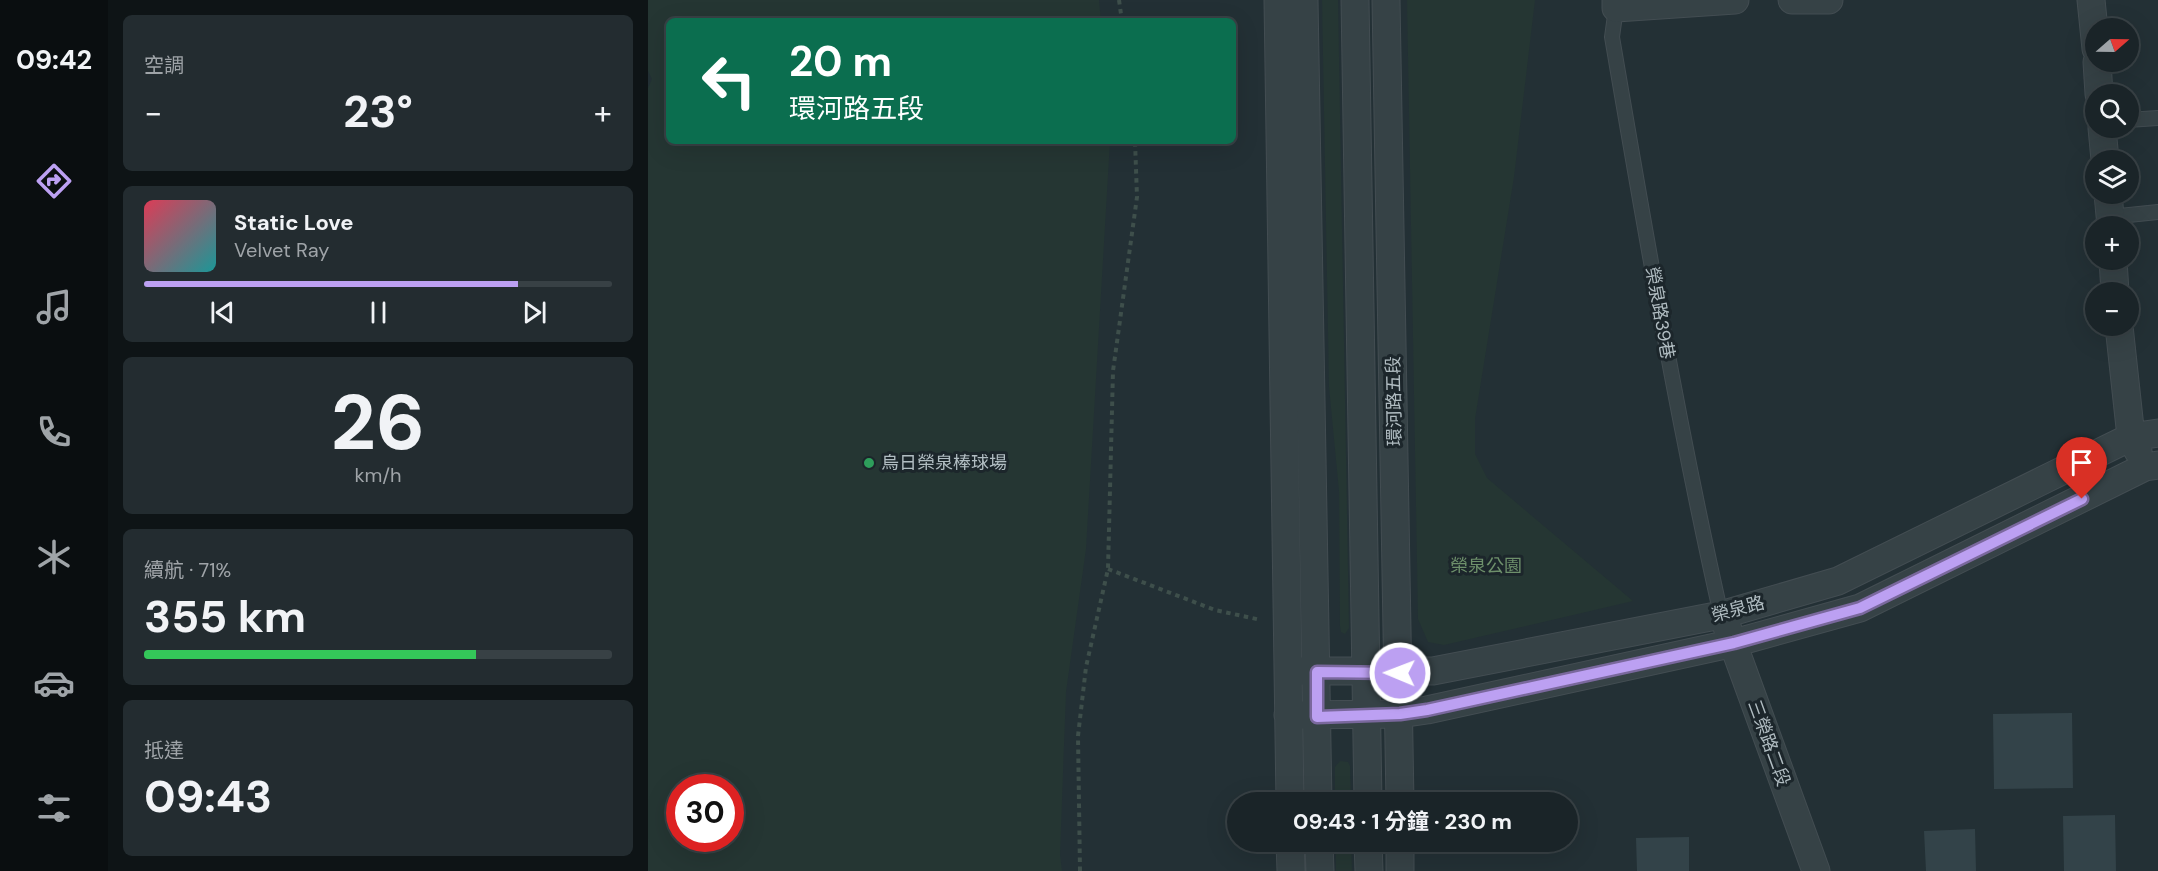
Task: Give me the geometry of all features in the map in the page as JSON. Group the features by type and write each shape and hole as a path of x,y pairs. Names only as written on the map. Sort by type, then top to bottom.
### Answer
{"street":[{"path":"1278,0 1290,792"},
{"path":"1304,0 1318,792"},
{"name":"環河路五段","path":"1355,0 1368,792"},
{"name":"環河路五段","path":"1386,0 1397,625 1400,673 1400,792"},
{"path":"1616,4 1735,0"},
{"path":"1791,0 1829,0"},
{"path":"2091,0 2093,18"},
{"path":"2120,336 2131,437 2152,466"},
{"name":"榮泉路","path":"1288,671 1366,673 1433,671 1721,615 1838,581 2131,437 2158,433"},
{"name":"榮泉路","path":"1288,716 1400,714 1734,643 1860,608 1892,595 2152,466"},
{"name":"三榮路二段","path":"1721,615 1734,643 1816,871"},
{"path":"1290,852 1291,871"},
{"path":"1319,852 1320,871"},
{"path":"1368,852 1369,871"},
{"path":"1400,852 1400,871"}],"lane":[{"name":"榮泉路39巷","path":"1616,4 1612,37 1652,274 1693,490 1721,615"},
{"path":"2139,119 2158,118"},
{"path":"2110,212 2158,212"}],"path":[{"path":"1119,0 1122,18"},
{"path":"1080,871 1078,735 1086,667 1108,569 1113,371 1136,207 1135,144"},
{"path":"1108,569 1215,610 1269,622"}],"green space":[{"name":"烏日榮泉棒球場","path":"648,0 1099,0 1101,18 666,18 666,144 1110,144 1086,549 1066,692 1060,854 1062,871 648,871 648,88 652,79 648,71"},
{"path":"1322,0 1338,0 1349,628 1345,634 1341,632 1340,626 1339,491 1329,387"},
{"name":"榮泉公園","path":"1407,0 1535,0 1514,177 1475,419 1475,454 1487,478 1633,601 1444,645 1428,642 1418,619"},
{"path":"1340,761 1348,762 1351,792 1335,792 1335,767"},
{"path":"1336,852 1351,852 1352,871 1336,871"}],"building":[{"path":"2072,713 2073,788 1994,789 1993,714"},
{"path":"2115,815 2116,871 2064,871 2063,816"},
{"path":"1975,829 1976,871 1926,871 1924,831"},
{"path":"1689,837 1689,871 1637,871 1636,838"}],"place":[{"name":"烏日榮泉棒球場","path":"869,463"}],"route":[{"path":"1400,673 1317,672 1317,717 1400,714 1427,710 1734,643 1860,608 1892,595 2082,499"}]}
